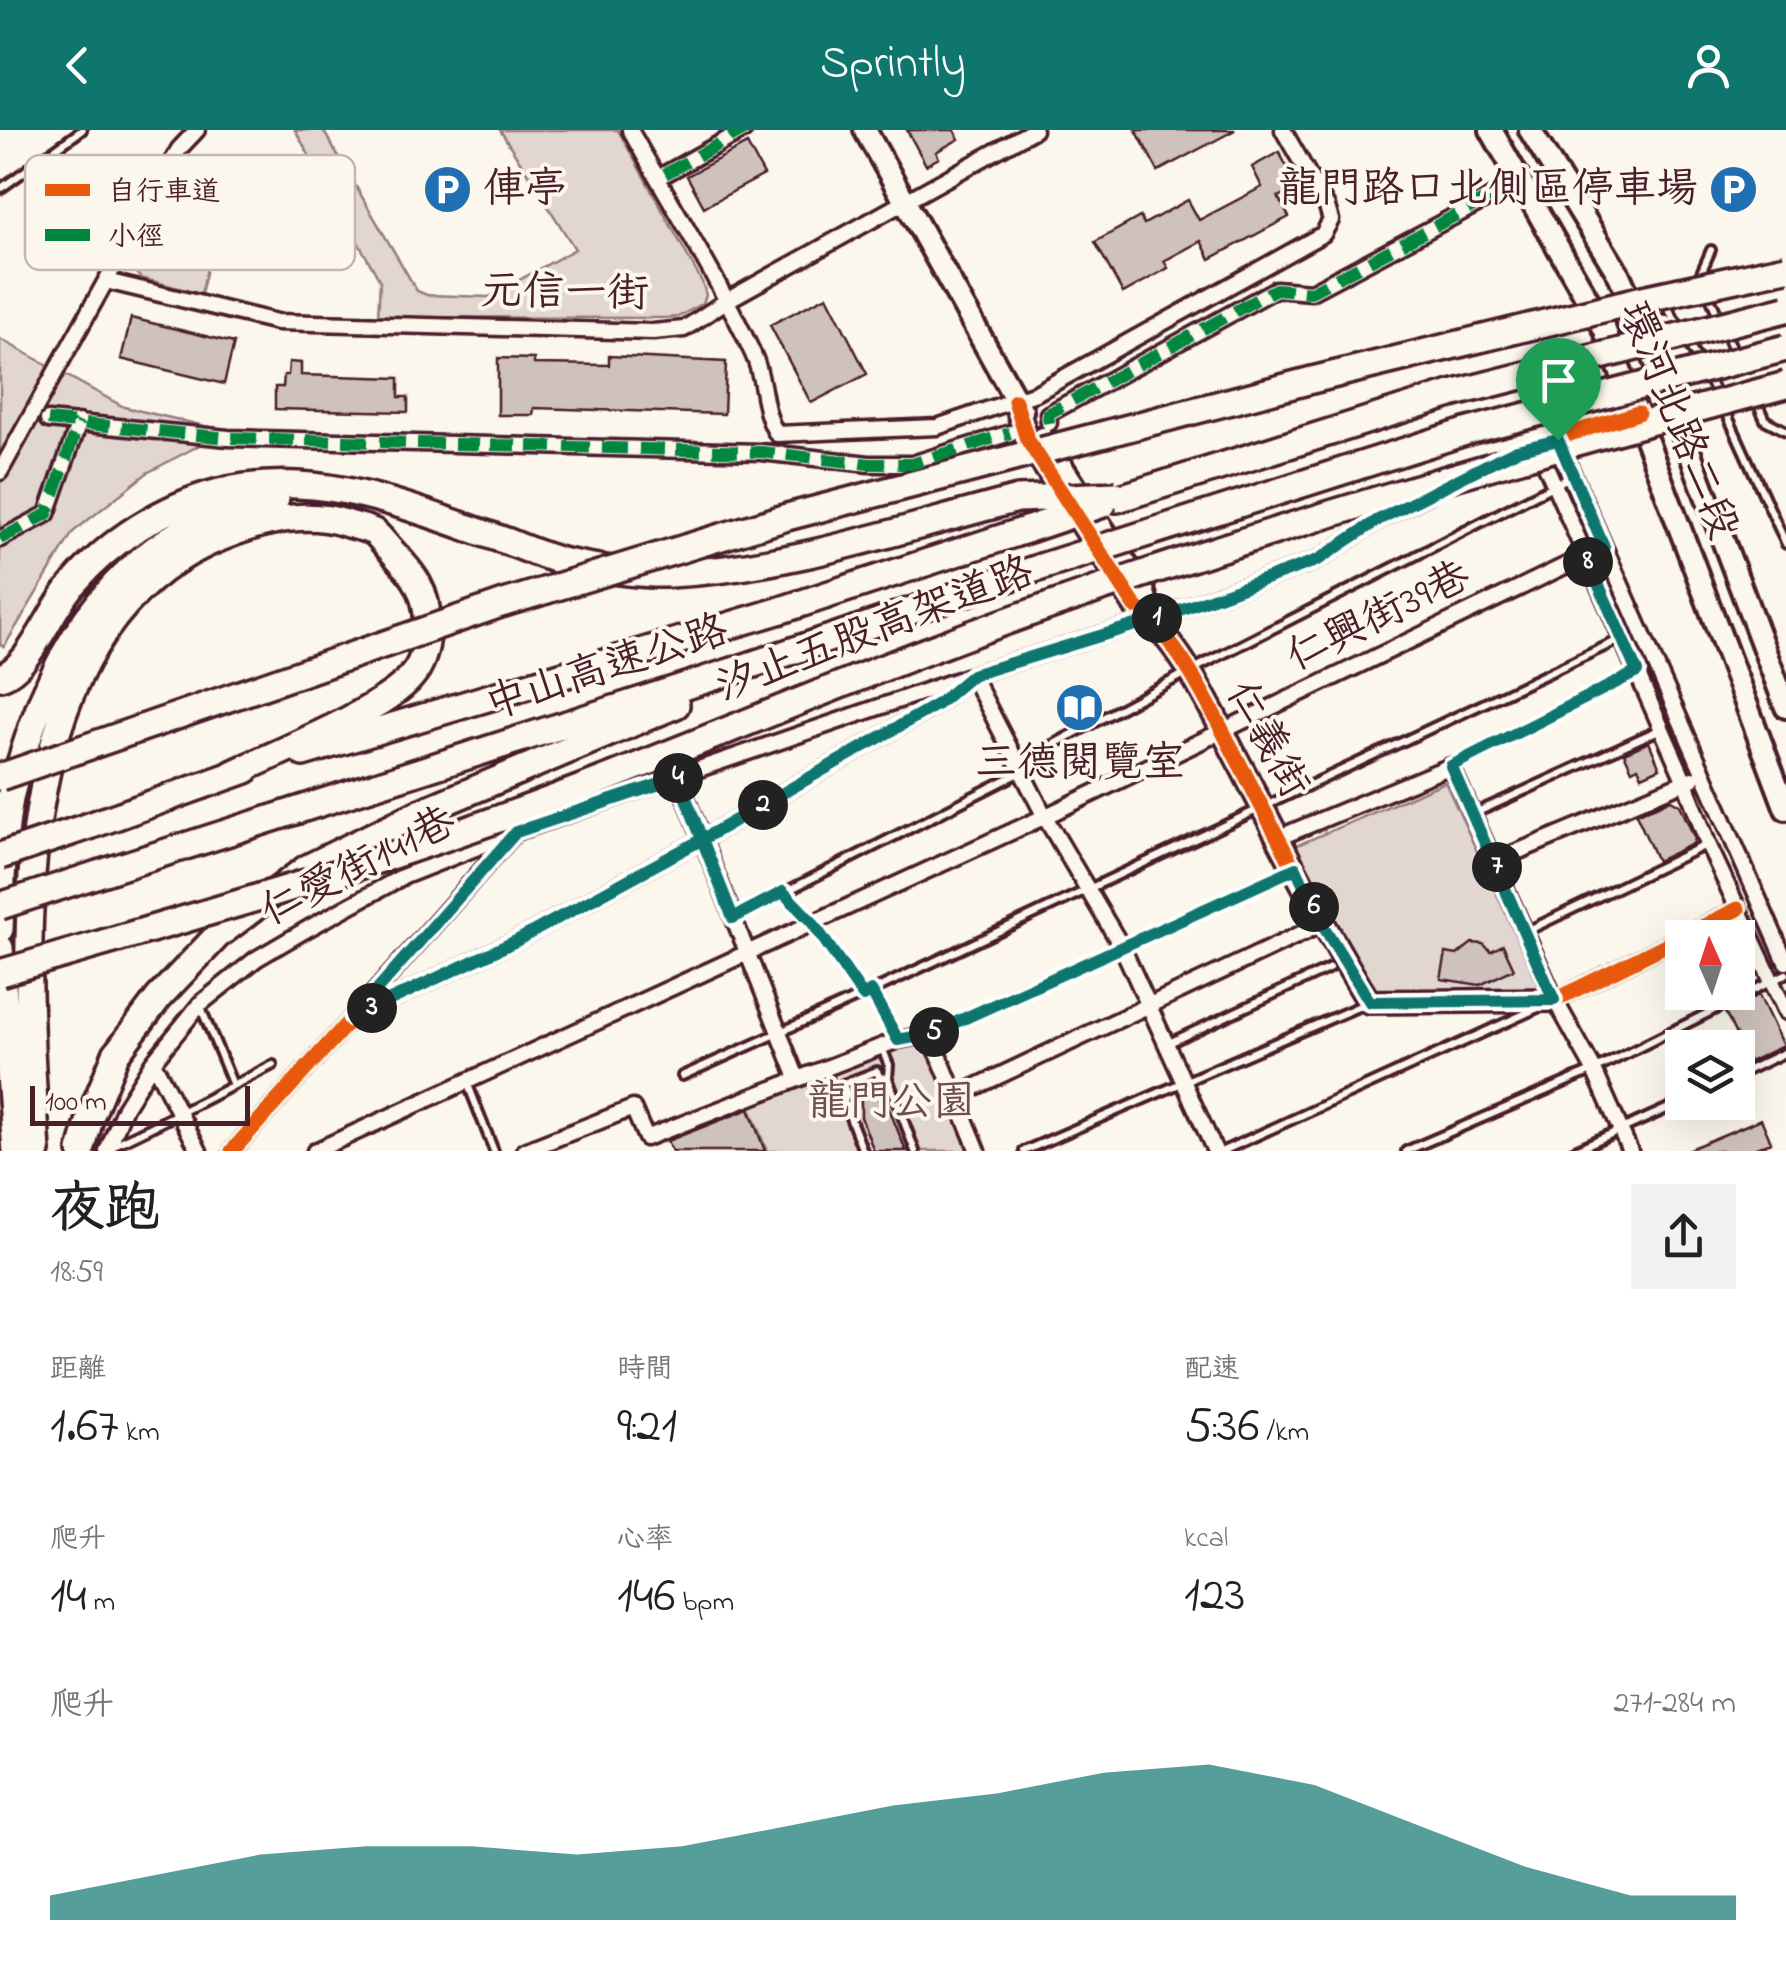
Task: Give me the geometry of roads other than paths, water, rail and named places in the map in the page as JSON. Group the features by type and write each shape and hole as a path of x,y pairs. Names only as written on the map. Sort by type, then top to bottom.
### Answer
{"highway":[{"path":"0,777 501,604 787,517 1312,380 1786,268"},
{"name":"中山高速公路","path":"0,856 232,774 778,611 1119,497 1452,394 1786,309"},
{"name":"中山高速公路","path":"0,906 1466,432 1786,348"},
{"name":"汐止五股高架道路","path":"0,972 249,900 470,829 1033,611 1347,510 1786,384"},
{"path":"0,677 18,669 54,608 74,582 107,551 149,521 217,492 248,487 326,486 376,496 568,563 666,574 774,562 1018,499 1119,497"},
{"path":"0,929 10,796 33,720 60,659 105,593 168,538 208,517 252,503 289,497 328,493 376,496"},
{"path":"37,1151 26,938 30,828 54,720 73,676 101,629 142,581 189,552 239,529 291,518 336,520 374,532 419,584 428,615 424,654 411,677 377,703 232,774"},
{"path":"81,1151 91,1114 116,1054 159,997 218,935 307,868 438,805 864,627"},
{"path":"0,948 16,1151"}],"main road":[{"name":"仁義街","path":"865,130 1014,401 1026,439 1134,606 1152,620 1188,672 1280,836 1322,924 1370,1002"},
{"name":"環河北路二段","path":"1491,130 1592,306 1638,413 1786,809"},
{"name":"環河北路二段","path":"1530,130 1628,295 1786,708"},
{"path":"1370,1002 1554,1000"}],"street":[{"path":"176,155 197,130"},
{"path":"630,130 726,301 761,374 766,417 777,434 919,430 1014,401 1052,386 1323,234 1331,220 1327,206 1282,130"},
{"path":"664,174 744,130"},
{"name":"元信一街","path":"106,280 277,322 684,330 726,301 1034,130"},
{"path":"1049,423 1048,414 1276,289 1311,292 1500,192"},
{"path":"0,472 112,270"},
{"name":"仁愛街141巷","path":"108,1149 125,1107 153,1062 200,1004 256,959 402,877 516,832 972,675 1152,620 1318,560 1378,520 1517,450 1638,413"},
{"path":"48,420 228,438 762,452 869,464 912,464 1010,433"},
{"path":"0,539 47,514 79,422"},
{"path":"1558,440 1786,962"},
{"path":"1536,445 1685,782 1708,844 1738,909 1780,976 1786,1012"},
{"name":"仁興街39巷","path":"315,1151 1044,817 1604,547"},
{"path":"352,1018 516,941 701,840 938,704 972,675 1044,817 1124,949 1219,1151"},
{"path":"1280,836 1451,766 1554,1000 1594,1070 1630,1151"},
{"path":"1494,862 1704,774"},
{"path":"678,778 797,1078"},
{"path":"232,1151 516,832"},
{"path":"1554,1000 1738,909"},
{"path":"956,1096 1322,924"},
{"path":"524,1151 634,1108 649,1144 797,1078 898,1040 930,1034 978,1151"},
{"path":"153,1062 199,1151"},
{"path":"248,1133 256,1151"}],"lane":[{"path":"47,155 82,130"},
{"path":"0,189 25,171"},
{"path":"1711,250 1700,275 1740,366"},
{"path":"1592,306 1648,292 1662,298 1734,426 1786,544"},
{"path":"1643,329 1657,320 1676,321"},
{"path":"1748,384 1765,420 1786,431"},
{"path":"733,918 1019,768 1188,672 1573,475"},
{"path":"682,1076 1089,890 1622,638"},
{"path":"1451,766 1637,672"},
{"path":"1472,815 1661,729"},
{"path":"1526,932 1708,844"},
{"path":"930,1034 1296,868"},
{"path":"783,892 812,922 898,1040"},
{"path":"1168,1044 1330,968"},
{"path":"1406,1151 1594,1070 1780,976"},
{"path":"1219,1151 1554,1000"},
{"path":"1024,1151 1370,1002"},
{"path":"200,1004 233,1085"},
{"path":"881,1047 889,1065 888,1078 916,1151"},
{"path":"1755,1068 1786,1052"},
{"path":"108,1149 274,1065"},
{"path":"824,1068 836,1099 844,1102"},
{"path":"862,1151 844,1102 847,1094 843,1084 876,1071 879,1077 888,1078"},
{"path":"467,1081 494,1151"},
{"path":"1573,1151 1665,1110"}],"place":[{"name":"俥亭","path":"448,190"},
{"name":"龍門路口北側區停車場","path":"1733,190"},
{"name":"三德閱覽室","path":"1080,708"}],"park label":[{"name":"龍門公園","path":"891,1103"}]}
